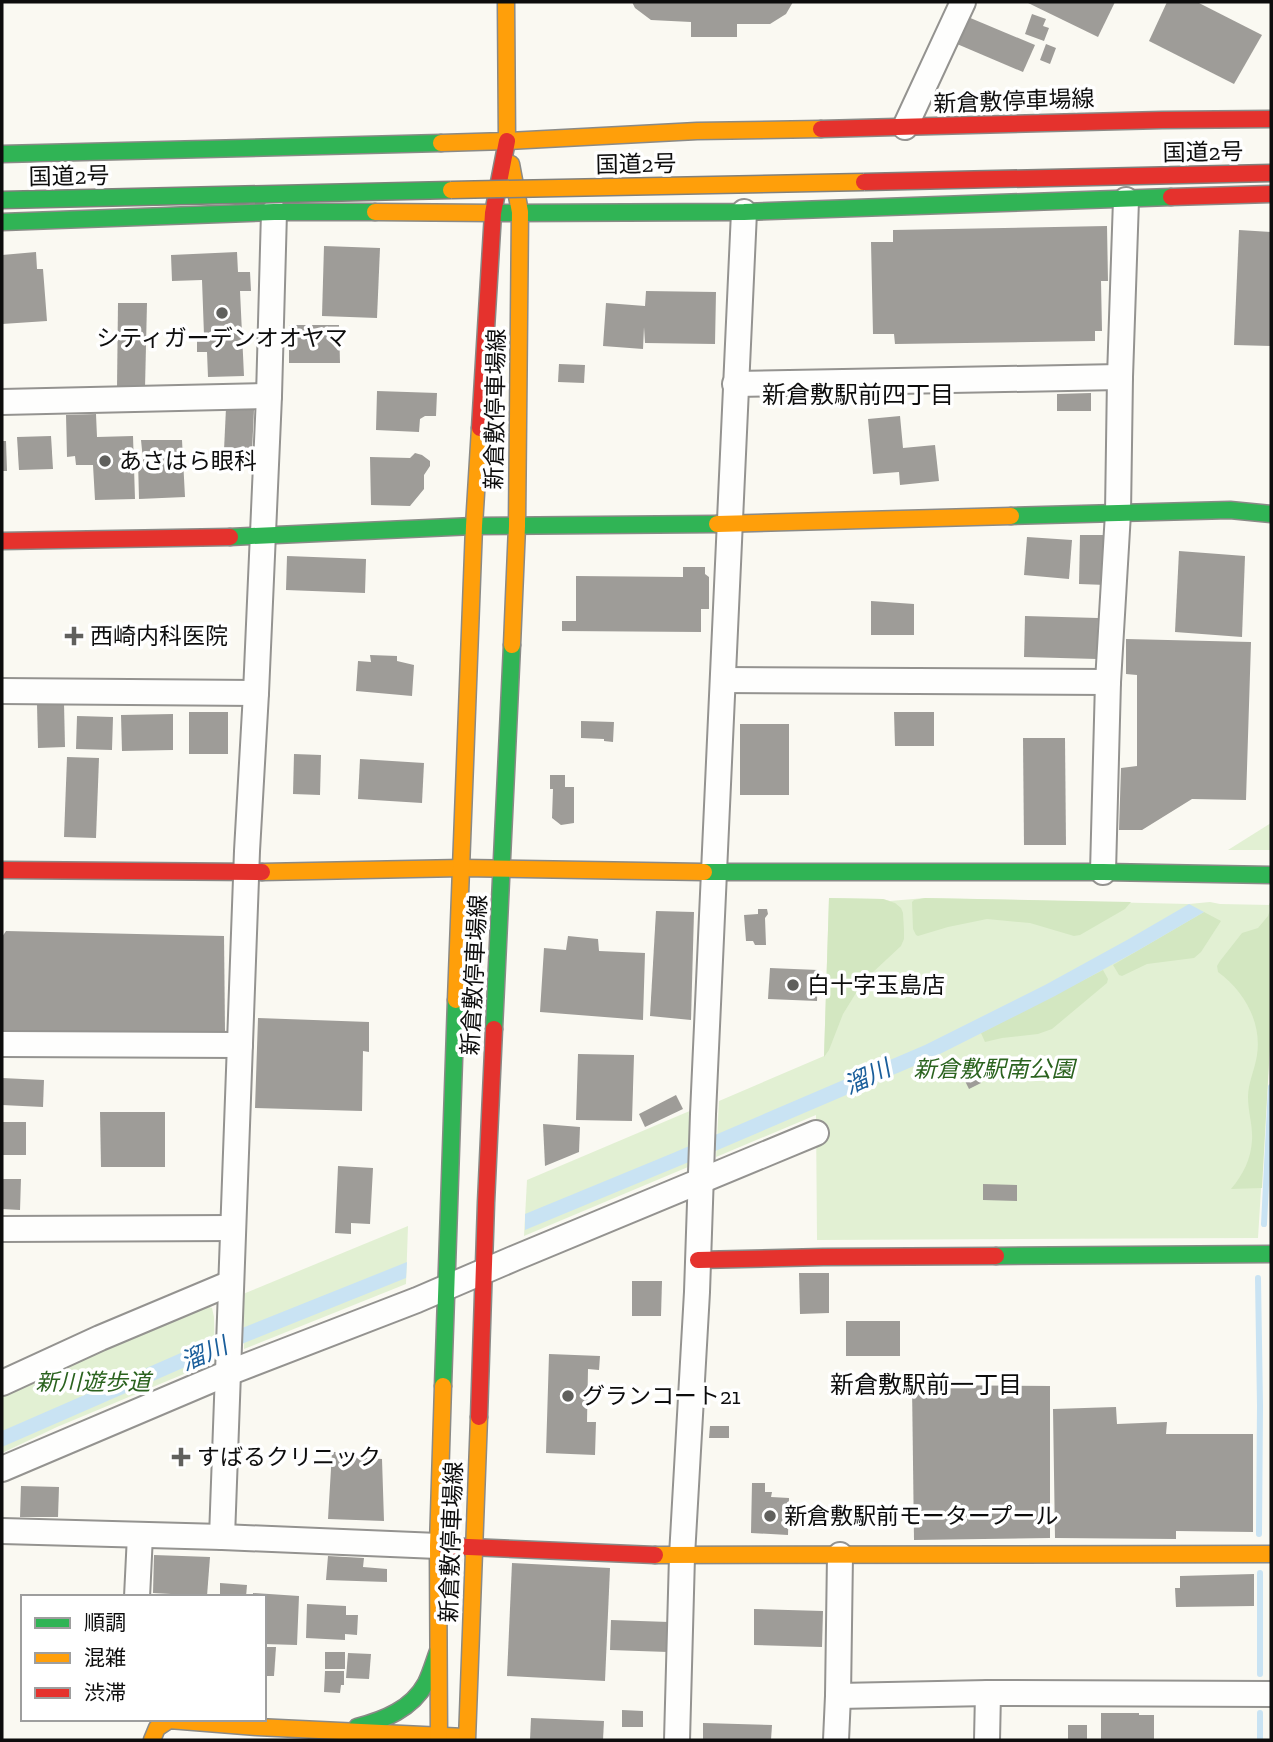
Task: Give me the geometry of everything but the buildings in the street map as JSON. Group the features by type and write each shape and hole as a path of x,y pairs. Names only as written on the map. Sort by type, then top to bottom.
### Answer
{"main road":[{"path":"2,154 507,141 506,2"},
{"name":"新倉敷停車場線","path":"507,141 697,131 1271,119"},
{"name":"新倉敷停車場線","path":"467,1738 486,1203 517,526 520,212 507,141"},
{"name":"新倉敷停車場線","path":"439,1738 438,1546 474,526 493,213 507,141"},
{"name":"国道2号","path":"2,200 1271,173"},
{"path":"2,222 274,212 744,212 1271,194"},
{"path":"2,541 262,536 474,526 730,524 1230,510 1271,514"},
{"path":"2,870 247,872 462,868 1271,875"},
{"path":"698,1260 1271,1254"},
{"path":"438,1546 682,1556 1271,1554"},
{"path":"340,1731 375,1723 400,1710 416,1697 427,1682 439,1650"},
{"path":"179,1721 467,1738"}],"street":[{"path":"905,127 963,2"},
{"path":"1103,872 1108,682 1118,513 1126,200"},
{"path":"222,1537 247,872 269,396 274,212"},
{"path":"677,1740 682,1556 698,1260 744,212"},
{"path":"735,384 1120,377"},
{"path":"2,402 269,396"},
{"path":"723,680 1108,682"},
{"path":"2,691 256,693"},
{"path":"2,1044 240,1045"},
{"path":"2,1469 228,1363 446,1288 701,1170 816,1133"},
{"path":"2,1229 233,1228"},
{"path":"2,1383 231,1283"},
{"path":"2,1531 438,1546"},
{"path":"137,1595 140,1535"},
{"path":"836,1740 840,1555"},
{"path":"987,1740 988,1693"},
{"path":"838,1696 1271,1693"}],"green space":[{"path":"1271,823 1271,850 1228,850"},
{"name":"新倉敷駅南公園","path":"829,898 1271,905 1271,1027 1258,1238 817,1240 816,1115 716,1157 719,1101 824,1056"},
{"path":"829,898 883,899 895,903 903,913 904,939 901,946 872,973 856,993 843,1014 824,1057"},
{"path":"925,898 1131,902 1125,909 1074,936 1030,923 987,919 918,936 913,929 912,902"},
{"path":"1269,903 1271,1027 1262,1188 1231,1189 1246,1166 1250,1154 1252,1135 1248,1092 1258,1043 1254,1019 1249,1008 1236,988 1218,972 1217,966 1242,933 1258,928 1268,916"},
{"path":"1204,912 1221,921 1201,952 1194,958 1147,964 1119,975 1113,965"},
{"path":"1103,970 1108,979 1107,983 1052,1029 1038,1034 985,1042 981,1033"},
{"path":"692,1110 688,1167 524,1236 527,1180"},
{"path":"408,1226 406,1284 244,1349 243,1294"},
{"name":"新川遊歩道","path":"207,1306 212,1308 214,1317 215,1361 2,1453 2,1392"}],"water":[{"name":"溜川","path":"1189,904 1204,912 1055,996 928,1060 525,1230 525,1214 925,1045 1045,985"},
{"name":"溜川","path":"407,1262 406,1278 199,1361 2,1447 2,1431 190,1349"}],"waterway":[{"path":"1264,1224 1271,1087"},
{"path":"1258,1278 1259,1534"},
{"path":"1260,1573 1260,1674"},
{"path":"1260,1713 1260,1740"}],"traffic: fast":[{"path":"2,154 441,143"},
{"path":"2,200 451,190"},
{"path":"497,213 744,212 1171,197"},
{"path":"2,222 274,212 375,212"},
{"path":"1011,516 1230,510 1271,514"},
{"path":"230,537 474,526 717,524"},
{"path":"494,1029 512,645"},
{"path":"704,872 1103,872 1271,875"},
{"path":"443,1386 456,1000"},
{"path":"996,1256 1271,1254"},
{"path":"357,1727 387,1717 413,1700 426,1683 438,1651"}],"traffic: slow":[{"path":"441,143 507,141 506,2"},
{"path":"507,141 697,131 821,129"},
{"path":"511,164 520,212 517,526 512,645"},
{"path":"451,190 864,182"},
{"path":"375,212 493,213"},
{"path":"456,1000 480,428"},
{"path":"717,524 1011,516"},
{"path":"262,872 462,868 704,872"},
{"path":"439,1740 438,1546 443,1386"},
{"path":"467,1740 479,1417"},
{"path":"655,1555 1271,1554"},
{"path":"152,1740 157,1728 168,1721"},
{"path":"182,1721 465,1737"}],"traffic: jam":[{"path":"821,129 1271,119"},
{"path":"480,428 493,213 507,141"},
{"path":"864,182 1271,173"},
{"path":"1171,197 1271,194"},
{"path":"2,541 230,537"},
{"path":"2,870 262,872"},
{"path":"479,1417 494,1029"},
{"path":"698,1260 996,1256"},
{"path":"445,1546 655,1555"}],"place":[{"name":"シティガーデンオオヤマ","path":"222,313"},
{"name":"あさはら眼科","path":"105,461"},
{"name":"西崎内科医院","path":"74,636"},
{"name":"白十字玉島店","path":"793,985"},
{"name":"グランコート21","path":"568,1396"},
{"name":"すばるクリニック","path":"181,1457"},
{"name":"新倉敷駅前モータープール","path":"770,1516"}],"district":[{"name":"新倉敷駅前四丁目","path":"858,395"},
{"name":"新倉敷駅前一丁目","path":"926,1385"}]}
